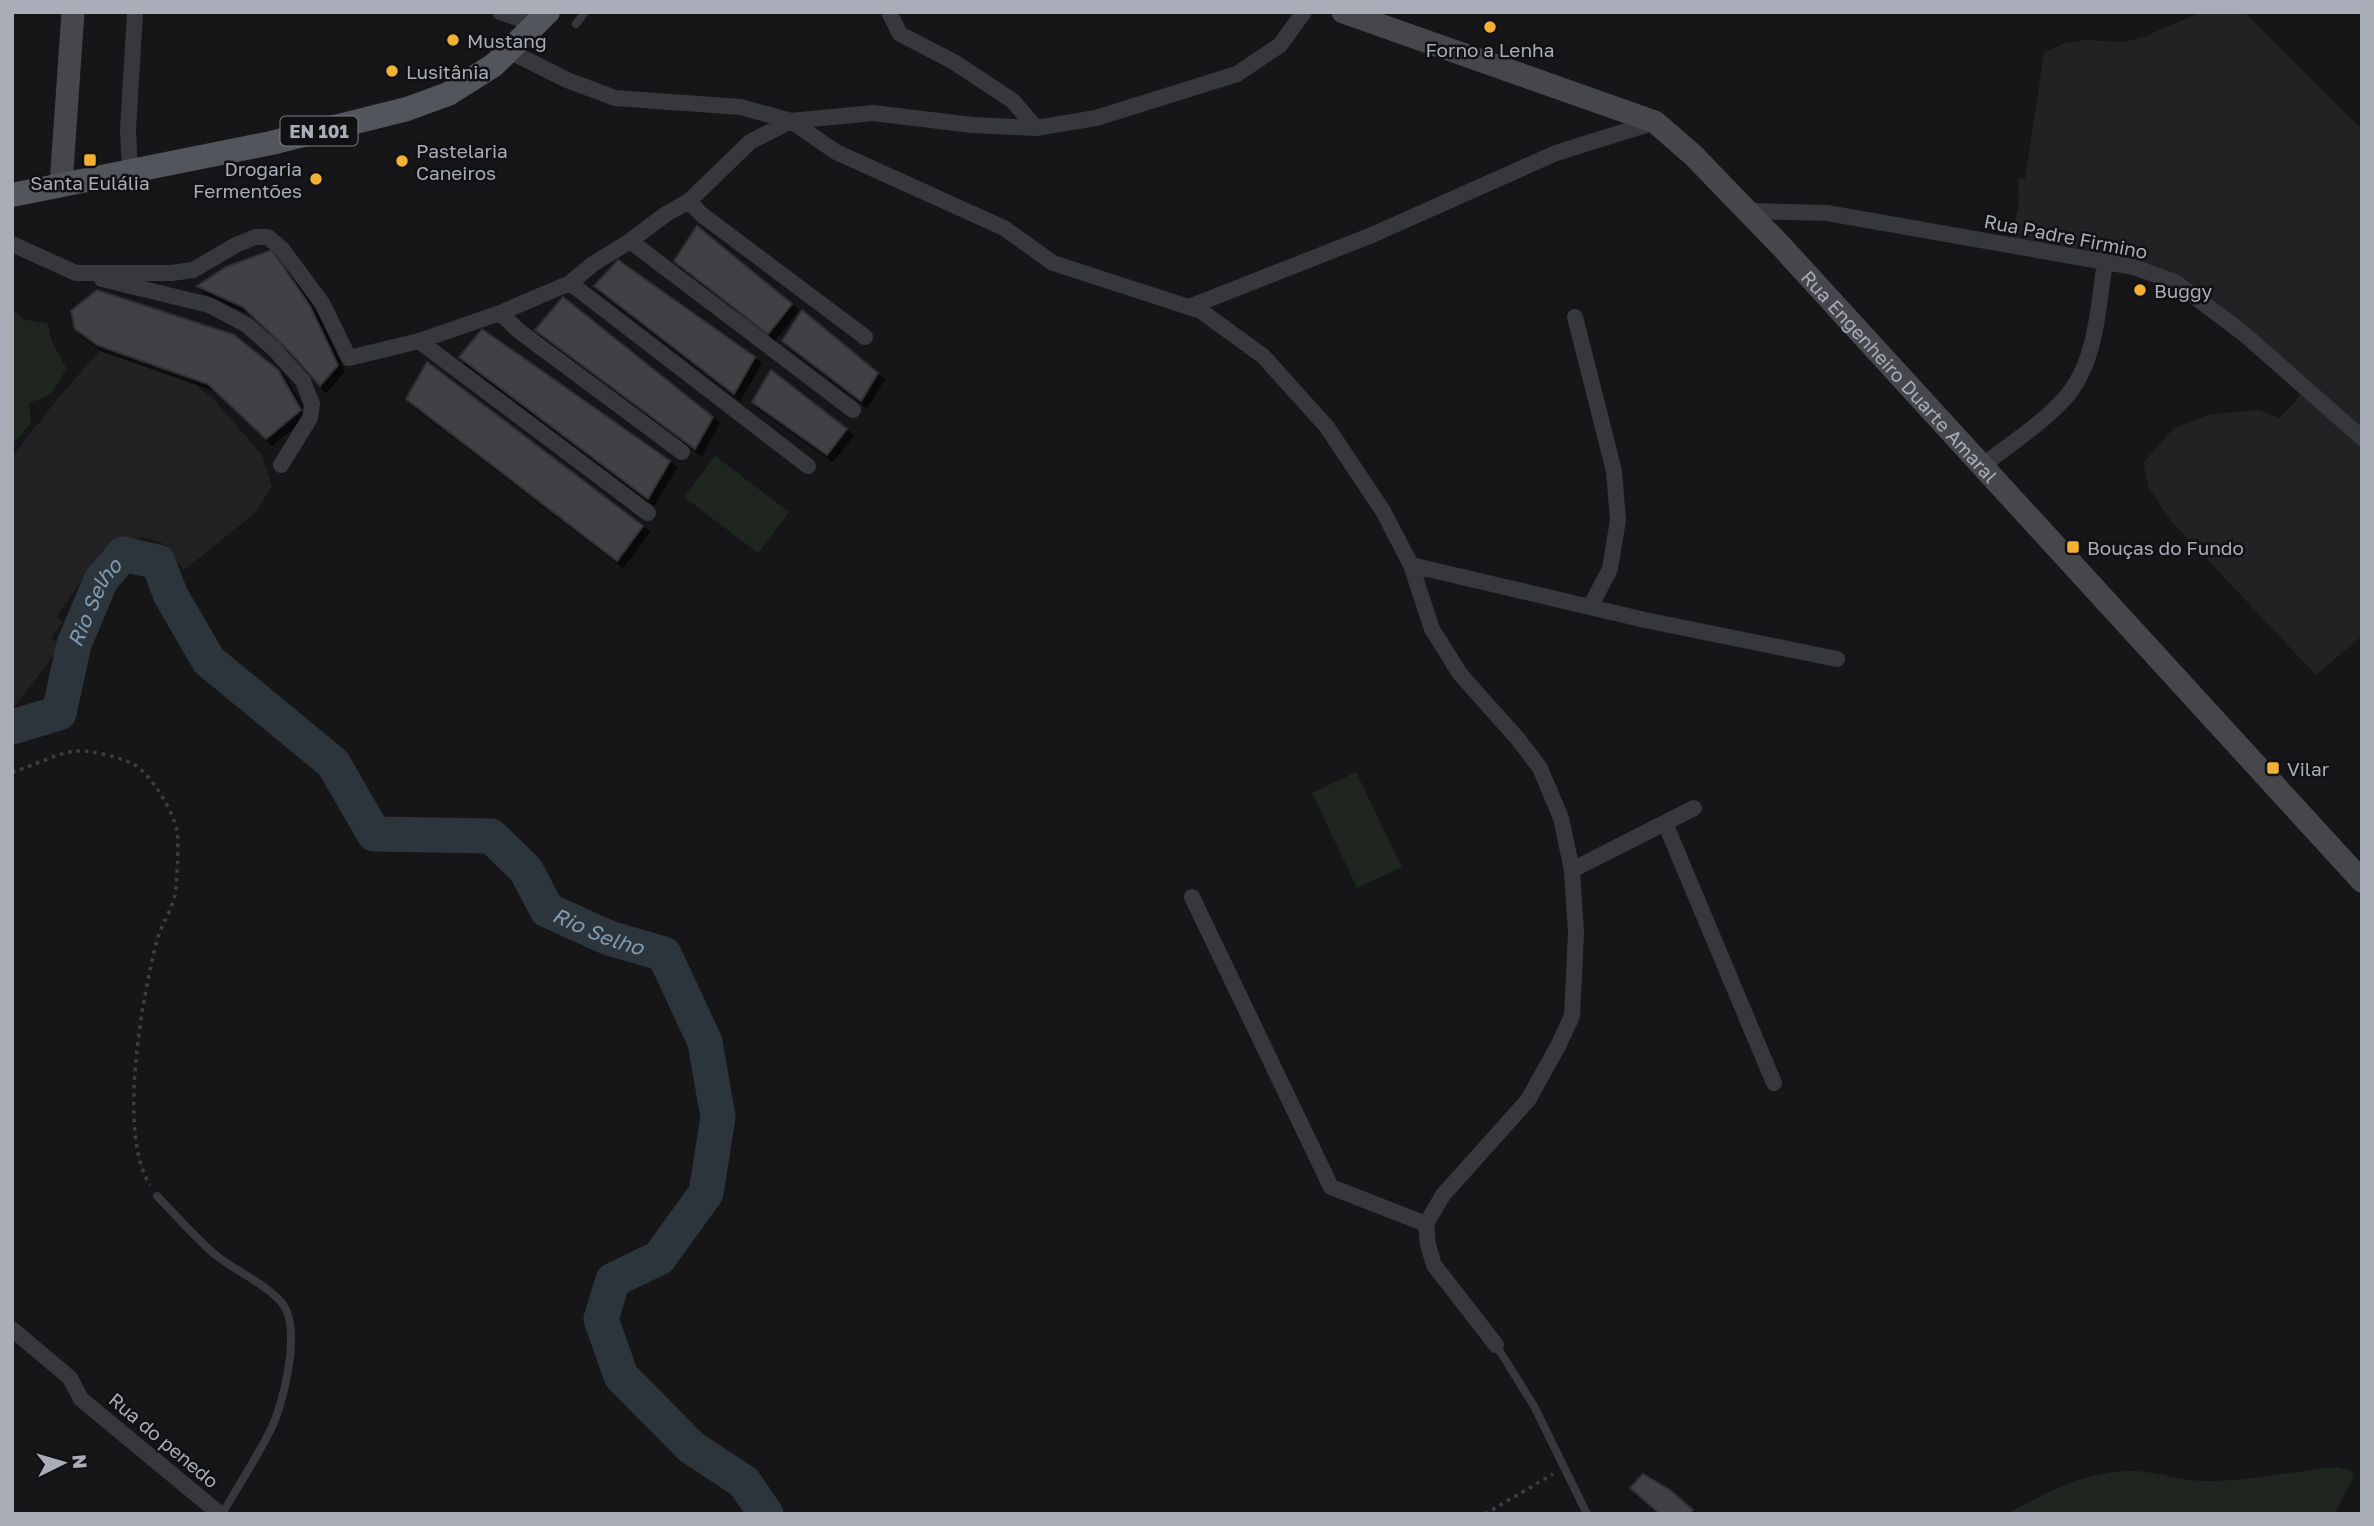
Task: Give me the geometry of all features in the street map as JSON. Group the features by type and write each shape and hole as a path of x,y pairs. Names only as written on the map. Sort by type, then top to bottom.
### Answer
{"main road":[{"path":"61,185 73,12"},
{"name":"Rua Engenheiro Duarte Amaral","path":"1343,12 1655,122 1693,155 1748,211 2362,881"},
{"name":"EN 101","path":"12,195 271,143 407,109 447,94 494,65 543,18"}],"street":[{"path":"130,173 128,130 135,12"},
{"path":"500,12 543,18"},
{"path":"889,12 900,34 954,62 1013,101 1036,128"},
{"path":"76,272 172,273 192,270 236,245 255,237 268,237 282,249 322,303 349,358 419,341 500,313 570,284 593,264 689,201 750,142 790,121 873,113 972,125 1036,128 1096,118 1237,74 1280,45 1304,12"},
{"path":"509,51 567,80 615,98 741,107 790,121 836,152 1004,228 1053,263 1201,311 1263,356 1327,427 1383,511 1410,565 1432,629 1460,674 1540,768 1561,818 1572,870 1576,933 1572,1016 1528,1100 1443,1195 1426,1224 1434,1265 1496,1345"},
{"path":"1189,307 1372,235 1556,153 1655,122"},
{"path":"689,201 701,214 865,337"},
{"name":"Rua Padre Firmino","path":"1748,211 1827,214 2134,267 2175,282 2243,333 2362,438"},
{"path":"630,241 853,410"},
{"path":"12,244 76,272 209,305 247,325 275,350 303,381 312,404 310,418 281,466"},
{"path":"1982,467 2066,396 2078,379 2092,345 2105,262"},
{"path":"570,284 808,466"},
{"path":"500,313 519,331 682,452"},
{"path":"1575,317 1614,471 1618,520 1609,569 1590,607"},
{"path":"419,341 648,513"},
{"path":"1410,565 1590,607 1837,659"},
{"path":"1572,870 1694,808"},
{"path":"1665,823 1774,1083"},
{"path":"1192,897 1331,1187 1426,1224"},
{"name":"Rua do penedo","path":"12,1329 70,1378 81,1399 221,1514"}],"lane":[{"path":"576,24 585,12"},
{"path":"157,1196 217,1256 279,1300 288,1311 291,1341 282,1397 271,1429 221,1514"},
{"path":"1496,1345 1534,1406 1587,1514"}],"path":[{"path":"12,772 52,757 80,751 135,765 163,795 177,831 174,897 159,934 147,980 135,1072 135,1133 142,1173 157,1196"},
{"path":"1485,1514 1564,1468"}],"shaded area":[{"path":"2201,12 2244,12 2362,129 2362,636 2316,675 2171,521 2149,488 2143,463 2174,428 2211,414 2259,410 2279,418 2295,402 2302,390 2221,326 2183,291 2149,274 2009,242 2019,205 2018,178 2025,179 2044,53 2062,44 2085,40 2123,42 2144,37"},
{"path":"12,308 23,319 48,324 52,342 66,368 60,381 48,395 29,402 31,423 12,445"},
{"path":"105,347 191,379 210,395 262,455 272,487 255,513 184,570 162,543 141,537 111,549 105,547 56,617 63,622 51,638 61,645 12,710 12,457 55,402"},
{"path":"715,456 789,512 758,553 684,497"},
{"path":"1356,772 1402,867 1357,888 1312,793"},
{"path":"2338,1467 2352,1471 2353,1478 2334,1514 2007,1514 2069,1484 2119,1471 2211,1481"}],"building":[{"path":"697,226 792,304 768,334 674,261"},
{"path":"272,250 310,306 338,365 320,386 292,354 243,307 197,286 226,267"},
{"path":"618,260 755,357 734,394 594,286"},
{"path":"97,290 234,335 278,370 301,410 266,439 208,384 97,345 75,329 71,311"},
{"path":"563,297 713,417 695,449 535,330"},
{"path":"802,310 878,373 861,401 782,341"},
{"path":"482,329 670,461 648,499 459,357"},
{"path":"427,362 643,526 617,561 406,399"},
{"path":"771,370 847,429 827,455 752,402"},
{"path":"1643,1474 1670,1490 1693,1510 1690,1514 1660,1514 1630,1488"}],"waterway":[{"name":"Rio Selho","path":"12,727 59,713 74,644 101,580 123,554 158,562 171,596 209,661 333,763 374,834 491,836 526,870 547,910 609,938 664,954 705,1042 718,1117 706,1193 659,1258 613,1280 601,1319 621,1376 691,1447 744,1482 766,1514"}],"place":[{"name":"Forno a Lenha","path":"1490,27"},
{"name":"Mustang","path":"453,40"},
{"name":"Lusitânia","path":"392,71"},
{"name":"Santa Eulália","path":"90,160"},
{"name":"Pastelaria Caneiros","path":"402,161"},
{"name":"Drogaria Fermentões","path":"316,179"},
{"name":"Buggy","path":"2140,290"},
{"name":"Bouças do Fundo","path":"2073,547"},
{"name":"Vilar","path":"2273,768"}]}
